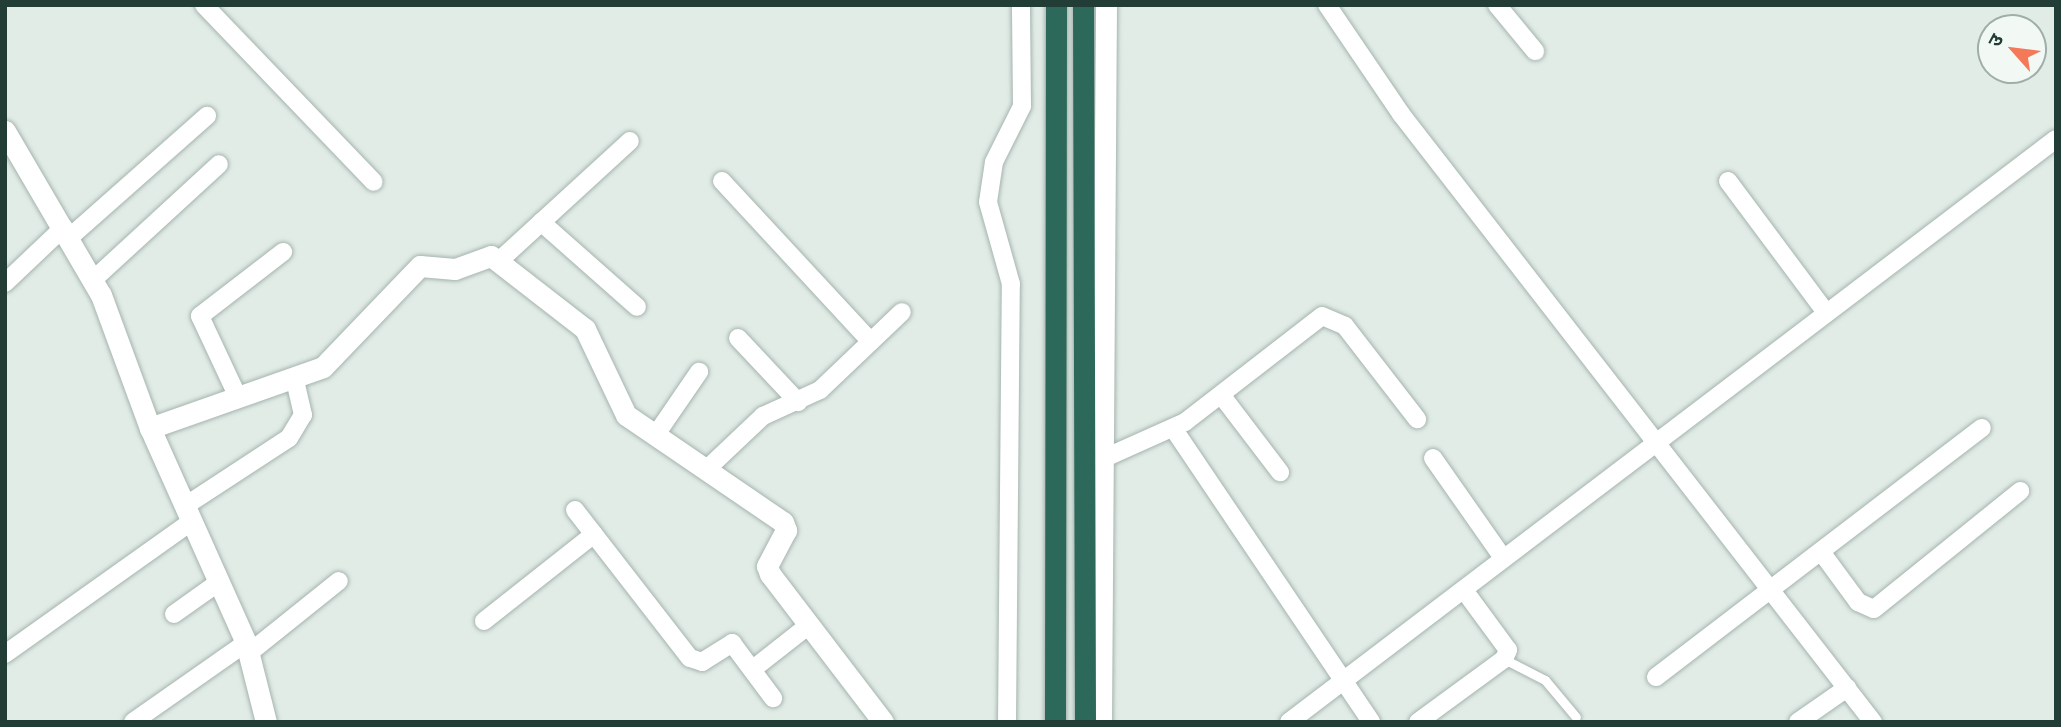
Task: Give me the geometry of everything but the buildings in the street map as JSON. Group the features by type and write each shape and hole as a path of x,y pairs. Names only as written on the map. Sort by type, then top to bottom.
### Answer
{"highway":[{"path":"1055,722 1056,5"},
{"path":"1083,5 1085,722"}],"street":[{"path":"204,5 374,182"},
{"path":"1007,722 1011,284 988,202 994,162 1022,106 1021,5"},
{"path":"1101,722 1100,460 1106,5"},
{"path":"1327,5 1401,114 1873,722"},
{"path":"1497,5 1535,51"},
{"path":"5,283 207,116"},
{"path":"5,131 93,280 150,428 247,648 266,722"},
{"path":"1289,722 1346,683 1824,310 2056,139"},
{"path":"500,260 630,141"},
{"path":"93,280 219,164"},
{"path":"722,181 871,342"},
{"path":"1728,181 1824,310"},
{"path":"541,222 637,307"},
{"path":"236,393 200,316 284,252"},
{"path":"150,428 236,393 295,379 323,367 352,342 420,266 455,269 480,256 500,260 585,329 617,402 655,436 708,468 783,522 786,530 767,566 878,720"},
{"path":"708,468 763,416 798,402 871,342 902,312"},
{"path":"1100,460 1173,428 1222,396 1330,315 1345,326 1417,419"},
{"path":"738,338 798,402"},
{"path":"655,436 699,372"},
{"path":"5,654 289,438 303,415 295,379"},
{"path":"1222,396 1280,472"},
{"path":"1173,428 1371,722"},
{"path":"1656,677 1822,553 1982,428"},
{"path":"1433,458 1503,558"},
{"path":"1822,553 1858,602 1874,608 2020,491"},
{"path":"575,510 690,658 702,662 732,643 773,698"},
{"path":"484,621 594,534"},
{"path":"133,722 247,648 339,581"},
{"path":"174,614 219,582"},
{"path":"1418,722 1504,659 1505,642 1464,590"},
{"path":"753,669 809,625"},
{"path":"1798,722 1846,688"}],"lane":[{"path":"1504,659 1545,680 1576,717"}]}
